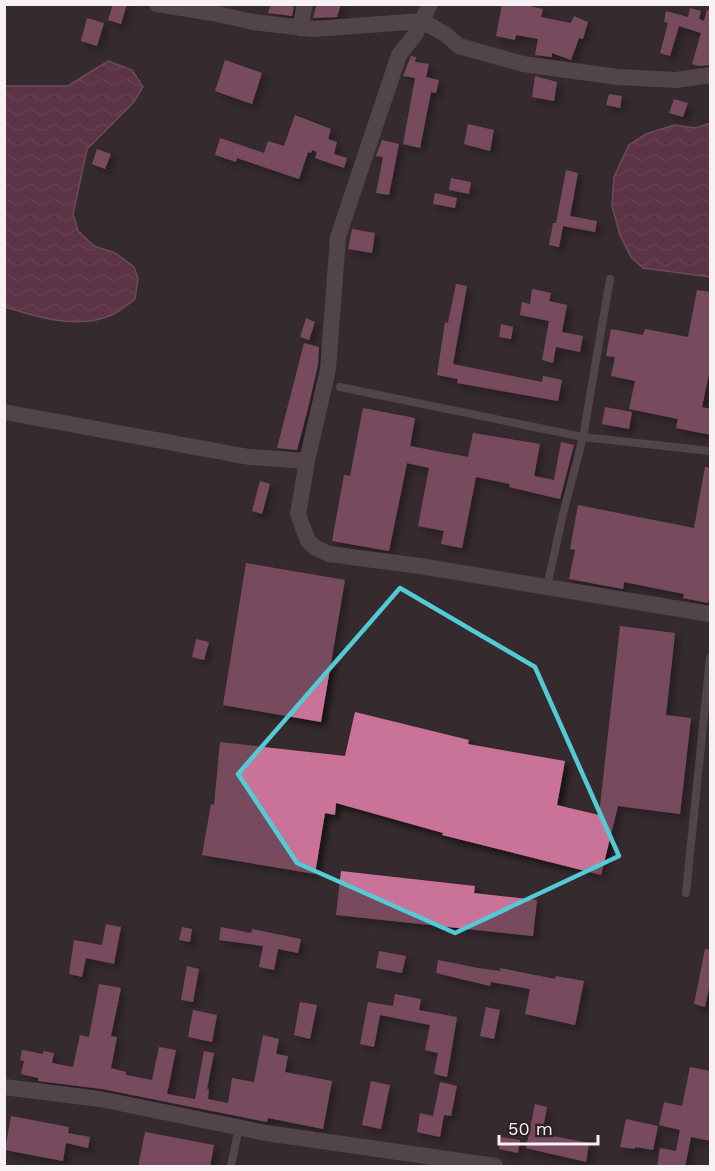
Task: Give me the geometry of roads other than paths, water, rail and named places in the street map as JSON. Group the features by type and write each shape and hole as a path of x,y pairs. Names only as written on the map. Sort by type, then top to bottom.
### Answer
{"street":[{"path":"157,4 253,22 300,28 342,28 422,21 459,45 523,64 618,78 676,80 711,75"},
{"path":"300,28 305,4"},
{"path":"430,4 416,35 399,55 338,237 328,369 307,461 298,514 308,541 329,554 420,566 711,614"},
{"path":"4,412 249,457 307,461"},
{"path":"4,1087 100,1099 414,1161 495,1167"}],"lane":[{"path":"547,587 563,514 584,436 610,279"},
{"path":"340,387 584,436 711,451"},
{"path":"686,892 711,658"},
{"path":"231,1167 239,1127"}],"water":[{"path":"108,61 132,70 143,87 133,103 87,149 73,214 78,231 94,246 115,253 134,267 138,279 135,299 107,317 79,322 53,320 5,307 5,86 68,86"},
{"path":"710,123 710,277 643,268 631,257 620,235 612,206 614,177 629,145 646,134 674,125 696,128"}]}
